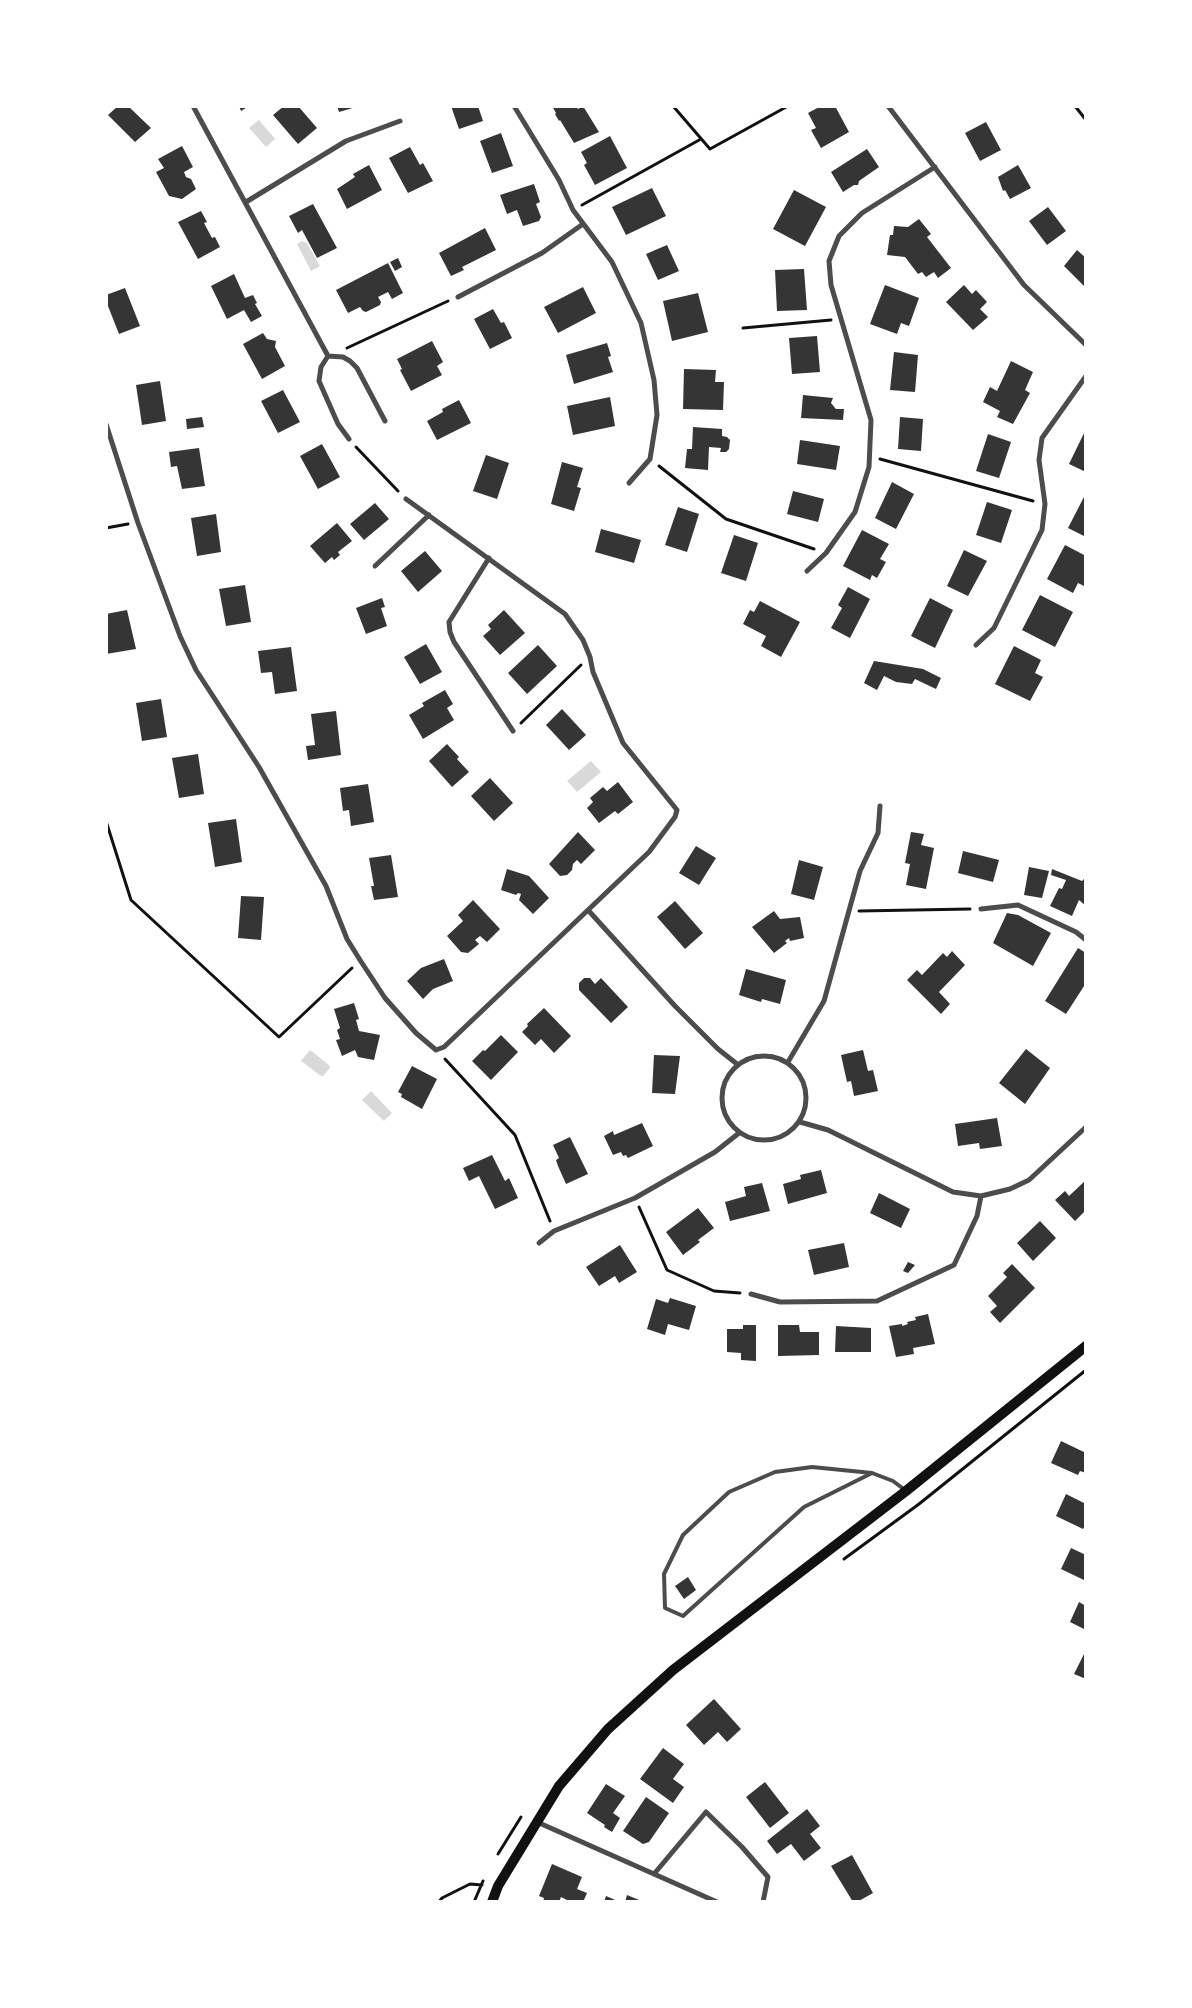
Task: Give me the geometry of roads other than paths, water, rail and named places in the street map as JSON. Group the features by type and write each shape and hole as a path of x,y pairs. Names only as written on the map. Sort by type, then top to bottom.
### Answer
{"main road":[{"path":"492,1902 498,1886 559,1786 608,1729 673,1670 906,1491 1086,1346"}],"street":[{"path":"193,106 328,356"},
{"path":"514,106 558,180 573,210 612,262 640,322 654,380 657,415 650,459 629,483"},
{"path":"888,106 1024,285 1086,345"},
{"path":"246,202 346,141 400,121"},
{"path":"807,571 826,553 855,512 870,467 871,420 831,285 829,261 839,236 862,213 935,167"},
{"path":"458,297 542,253 583,224"},
{"path":"328,356 343,358 350,361 357,368 385,421"},
{"path":"328,356 321,367 319,381 338,424 349,439"},
{"path":"976,645 994,628 1042,530 1046,504 1039,460 1042,438 1086,376"},
{"path":"106,424 138,522 180,636 196,670 258,767 326,886 347,939 360,960 385,998 416,1033 436,1050 444,1047 649,852 676,817 677,810 623,743 593,672 590,656 583,640 565,614 430,515 406,500"},
{"path":"375,566 430,515"},
{"path":"489,558 449,622 450,632 454,642 513,731"},
{"path":"788,1062 824,1001 860,871 878,833 880,806"},
{"path":"981,909 1018,905 1076,932 1086,940"},
{"path":"588,910 675,1006 718,1049 737,1064"},
{"path":"762,1055 788,1062 803,1079 807,1101 800,1122 783,1137 761,1141 740,1133 726,1118 721,1099 725,1080 737,1064 762,1055"},
{"path":"800,1122 828,1130 953,1192 981,1196 1010,1189 1029,1180 1086,1127"},
{"path":"539,1243 554,1231 635,1198 715,1152 740,1133"},
{"path":"751,1294 780,1302 877,1301 954,1266 977,1216 981,1196"},
{"path":"654,1874 706,1812 742,1847 768,1877 763,1902"},
{"path":"536,1822 717,1902"}],"lane":[{"path":"872,1473 804,1507 683,1616 665,1608 664,1574 683,1535 728,1492 775,1472 812,1467 872,1473 893,1480 906,1491"}]}
